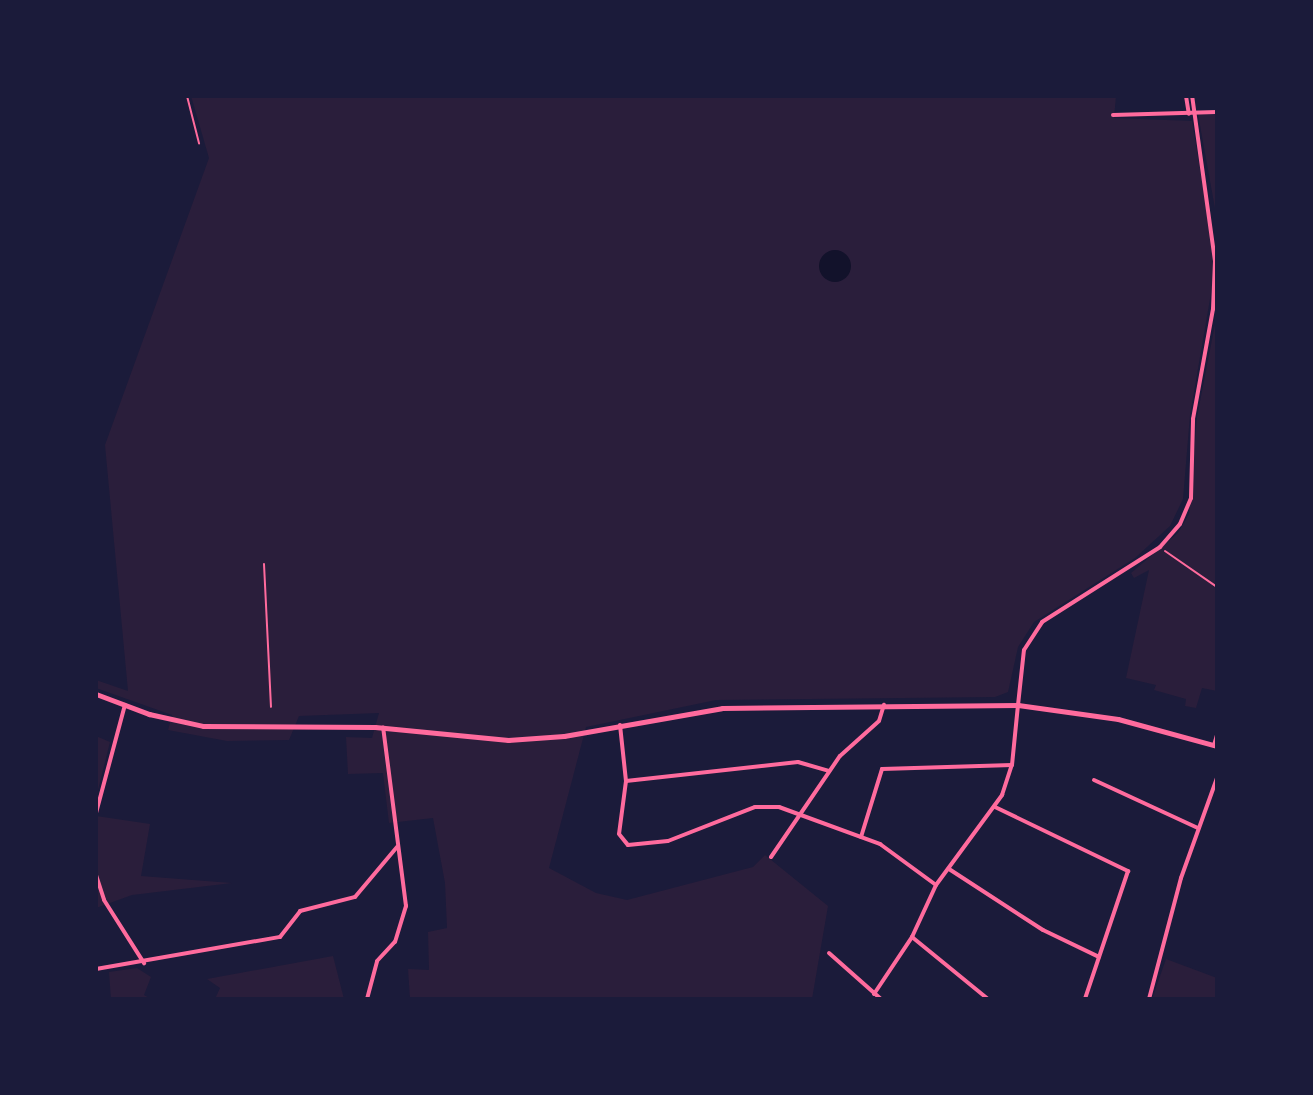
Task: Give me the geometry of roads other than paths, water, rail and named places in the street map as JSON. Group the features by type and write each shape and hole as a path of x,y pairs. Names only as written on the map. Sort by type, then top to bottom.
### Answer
{"main road":[{"path":"96,694 125,705 217,727 383,727 508,740 599,730 722,708 1018,705 1118,719 1216,745"}],"street":[{"path":"874,994 912,937 936,885 995,807 1012,765 1024,650 1042,622 1160,547 1180,524 1191,498 1193,419 1213,309 1214,237 1186,96"},
{"path":"1192,96 1192,114"},
{"path":"1113,115 1217,112"},
{"path":"96,813 125,705"},
{"path":"771,857 829,771 879,721 884,705"},
{"path":"620,725 626,781 619,834 628,845 668,841 755,807 802,814 861,837 897,854 936,885"},
{"path":"367,999 377,961 404,921 383,727"},
{"path":"1216,745 1217,735"},
{"path":"626,781 798,762 829,771"},
{"path":"861,837 882,769 1012,765"},
{"path":"1149,999 1198,828 1217,778"},
{"path":"1094,780 1198,828"},
{"path":"995,807 1128,871 1085,999"},
{"path":"96,969 280,937 300,911 355,897 397,847"},
{"path":"949,869 1032,924 1099,957"},
{"path":"96,875 104,900 144,963"},
{"path":"912,937 988,999"},
{"path":"829,953 881,999"}]}
